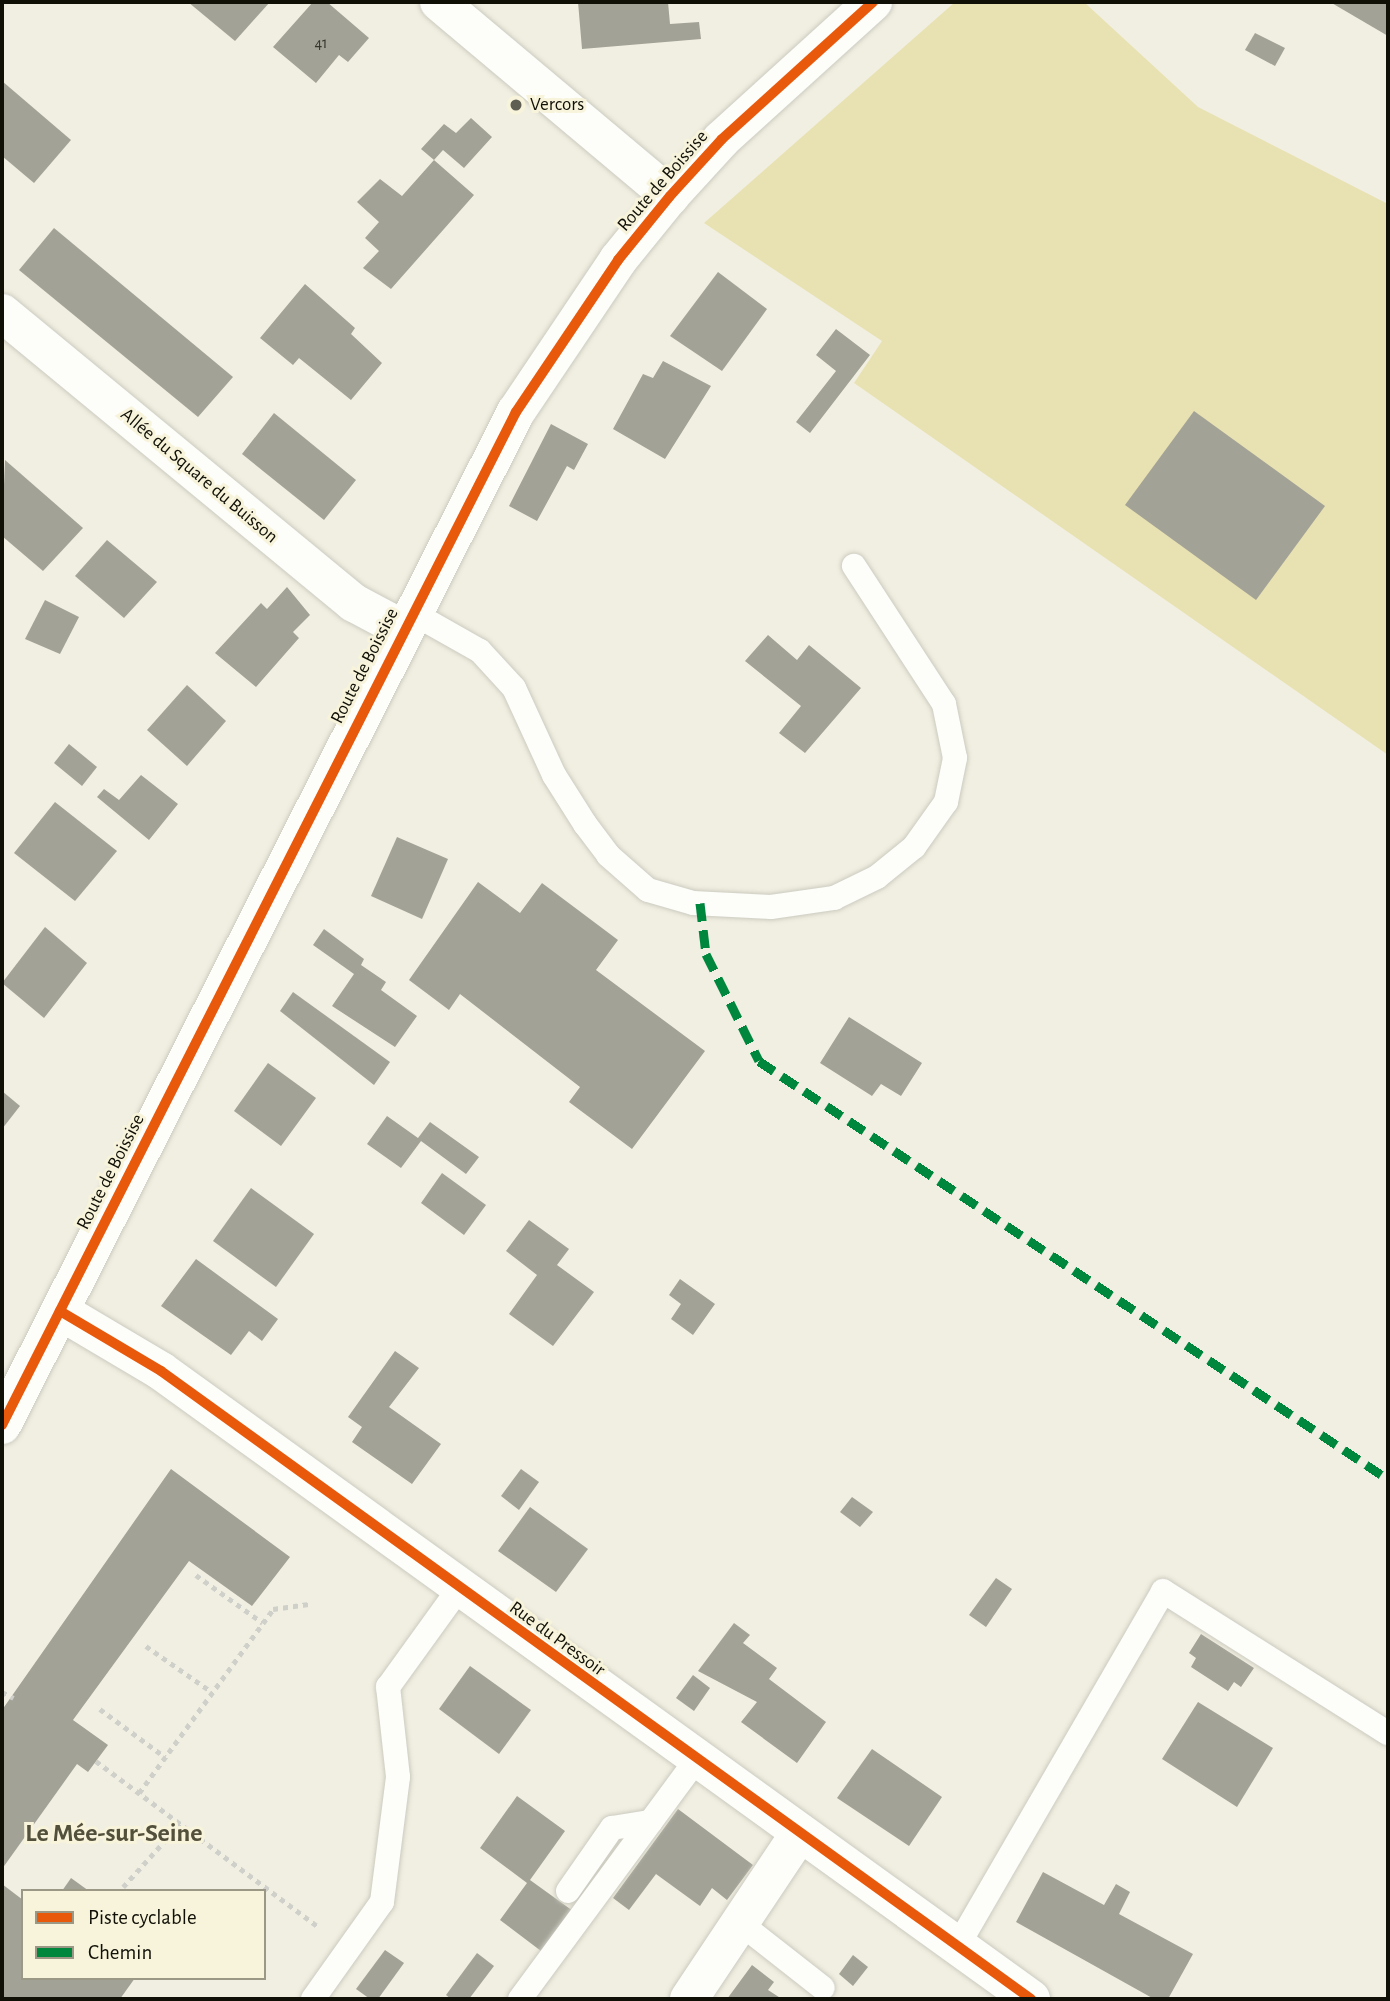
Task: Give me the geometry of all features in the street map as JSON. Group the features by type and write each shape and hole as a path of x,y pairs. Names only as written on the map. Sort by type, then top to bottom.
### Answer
{"street":[{"path":"439,2 670,196"},
{"name":"Route de Boissise","path":"2,1425 407,621 563,336 670,196 722,139 873,2"},
{"name":"Allée du Square du Buisson","path":"2,313 354,603 407,621"},
{"name":"Rue du Pressoir","path":"60,1311 161,1371 458,1590 1031,1999"},
{"path":"689,1999 799,1834"}],"lane":[{"path":"407,621 480,651 514,688 554,775 585,824 608,855 648,890 693,903 771,907 834,898 877,877 914,847 946,802 955,758 943,704 854,566"},
{"path":"313,1999 382,1902 398,1777 388,1687 458,1590"},
{"path":"957,1947 1163,1591 1388,1733"},
{"path":"520,1999 696,1760"},
{"path":"568,1891 612,1828 651,1822"},
{"path":"740,1923 823,1988"}],"path":[{"path":"196,1575 263,1623"},
{"path":"139,1793 273,1609 309,1604"},
{"path":"146,1646 212,1692"},
{"path":"2,1692 14,1698"},
{"path":"100,1709 165,1757"},
{"path":"96,1761 349,1949"},
{"path":"123,1887 180,1824"}],"shaded area":[{"path":"955,2 1084,2 1198,107 1388,204 1388,755 854,383 882,341 704,223"}],"building":[{"path":"188,2 270,2 235,41"},
{"path":"313,2 327,2 369,38 348,62 339,55 316,83 273,47"},
{"path":"578,2 668,2 670,24 699,22 701,39 582,49"},
{"path":"1330,2 1388,2 1388,36"},
{"path":"1255,33 1285,48 1275,66 1245,50"},
{"path":"2,81 71,140 34,183 2,156"},
{"path":"471,118 492,137 464,168 443,150 434,160 421,149 444,124 456,133"},
{"path":"434,160 474,195 391,289 363,268 379,251 365,238 379,222 357,202 380,179 402,196"},
{"path":"54,228 233,377 198,417 19,270"},
{"path":"718,272 767,309 722,371 670,336"},
{"path":"305,284 355,328 351,334 382,363 351,400 299,358 293,365 260,338"},
{"path":"836,329 870,355 810,433 796,422 836,371 816,355"},
{"path":"663,361 711,386 665,459 613,429 643,374 653,378"},
{"path":"1194,411 1325,506 1256,600 1125,505"},
{"path":"274,413 356,480 324,520 242,454"},
{"path":"551,424 588,444 574,470 567,466 537,521 509,506"},
{"path":"5,460 83,528 43,571 2,536"},
{"path":"107,540 157,582 124,618 75,576"},
{"path":"287,587 310,615 293,632 299,638 256,687 215,653 261,603 267,609"},
{"path":"45,600 79,617 60,654 25,639"},
{"path":"768,635 797,660 809,645 861,688 805,753 779,733 801,706 745,661"},
{"path":"187,685 226,721 187,766 147,730"},
{"path":"69,744 97,767 82,786 54,763"},
{"path":"141,775 178,804 149,840 97,797 104,789 119,800"},
{"path":"55,802 117,851 75,901 14,853"},
{"path":"397,837 448,859 422,919 371,896"},
{"path":"478,882 520,913 542,883 618,940 596,970 705,1051 632,1149 569,1102 580,1087 460,994 449,1010 409,980"},
{"path":"45,927 87,963 44,1018 2,983"},
{"path":"324,929 364,959 361,965 386,982 381,990 417,1016 395,1047 332,1006 354,974 313,945"},
{"path":"293,992 390,1062 374,1085 280,1011"},
{"path":"849,1017 922,1063 901,1096 881,1084 872,1096 820,1063"},
{"path":"268,1063 316,1098 281,1146 234,1111"},
{"path":"2,1091 20,1106 2,1129"},
{"path":"387,1116 418,1138 430,1122 479,1157 466,1174 421,1141 401,1168 367,1144"},
{"path":"442,1173 486,1205 464,1235 421,1203"},
{"path":"251,1188 314,1234 276,1287 213,1241"},
{"path":"529,1220 569,1249 557,1265 594,1292 553,1346 509,1314 537,1275 506,1251"},
{"path":"196,1259 278,1319 262,1341 249,1331 231,1355 161,1306"},
{"path":"680,1279 715,1304 693,1335 671,1319 681,1304 669,1295"},
{"path":"395,1351 419,1368 389,1407 441,1444 412,1484 352,1442 362,1427 348,1417"},
{"path":"171,1469 290,1557 252,1606 189,1561 73,1720 108,1745 88,1772 77,1764 2,1869 2,1710"},
{"path":"521,1469 539,1482 519,1510 501,1496"},
{"path":"852,1497 873,1512 860,1527 840,1512"},
{"path":"530,1507 588,1549 556,1592 498,1551"},
{"path":"996,1578 1012,1589 986,1627 969,1615"},
{"path":"734,1623 750,1635 743,1643 777,1668 769,1679 826,1722 797,1763 741,1722 757,1702 698,1671"},
{"path":"1201,1634 1254,1668 1241,1687 1234,1682 1228,1691 1191,1667 1196,1658 1189,1653"},
{"path":"470,1666 531,1710 499,1754 439,1709"},
{"path":"693,1675 710,1688 694,1711 676,1698"},
{"path":"1198,1702 1273,1748 1237,1807 1162,1759"},
{"path":"872,1749 942,1797 909,1846 837,1798"},
{"path":"517,1796 565,1831 530,1880 573,1911 541,1951 500,1920 527,1883 480,1848"},
{"path":"678,1809 753,1865 727,1900 712,1888 700,1906 656,1874 629,1910 613,1898"},
{"path":"1043,1872 1104,1905 1116,1884 1130,1892 1119,1914 1193,1954 1168,1999 1154,1999 1016,1922"},
{"path":"71,1878 86,1889 63,1889"},
{"path":"2,1884 21,1898 21,1980 134,1980 120,1999 2,1999"},
{"path":"385,1950 404,1963 378,1999 370,1999 356,1989"},
{"path":"477,1953 494,1966 469,1999 451,1999 446,1995"},
{"path":"853,1955 868,1967 853,1986 839,1974"},
{"path":"752,1965 774,1982 768,1990 782,1999 727,1999"}],"marked path":[{"path":"700,903 706,954 759,1061 1388,1479"}],"cycle path":[{"path":"2,1425 516,412 618,260 670,196 722,139 873,2"},
{"path":"60,1311 161,1371 1031,1999"}],"place":[{"name":"Vercors","path":"516,105"}],"district":[{"name":"Le Mée-sur-Seine","path":"114,1834"}]}
